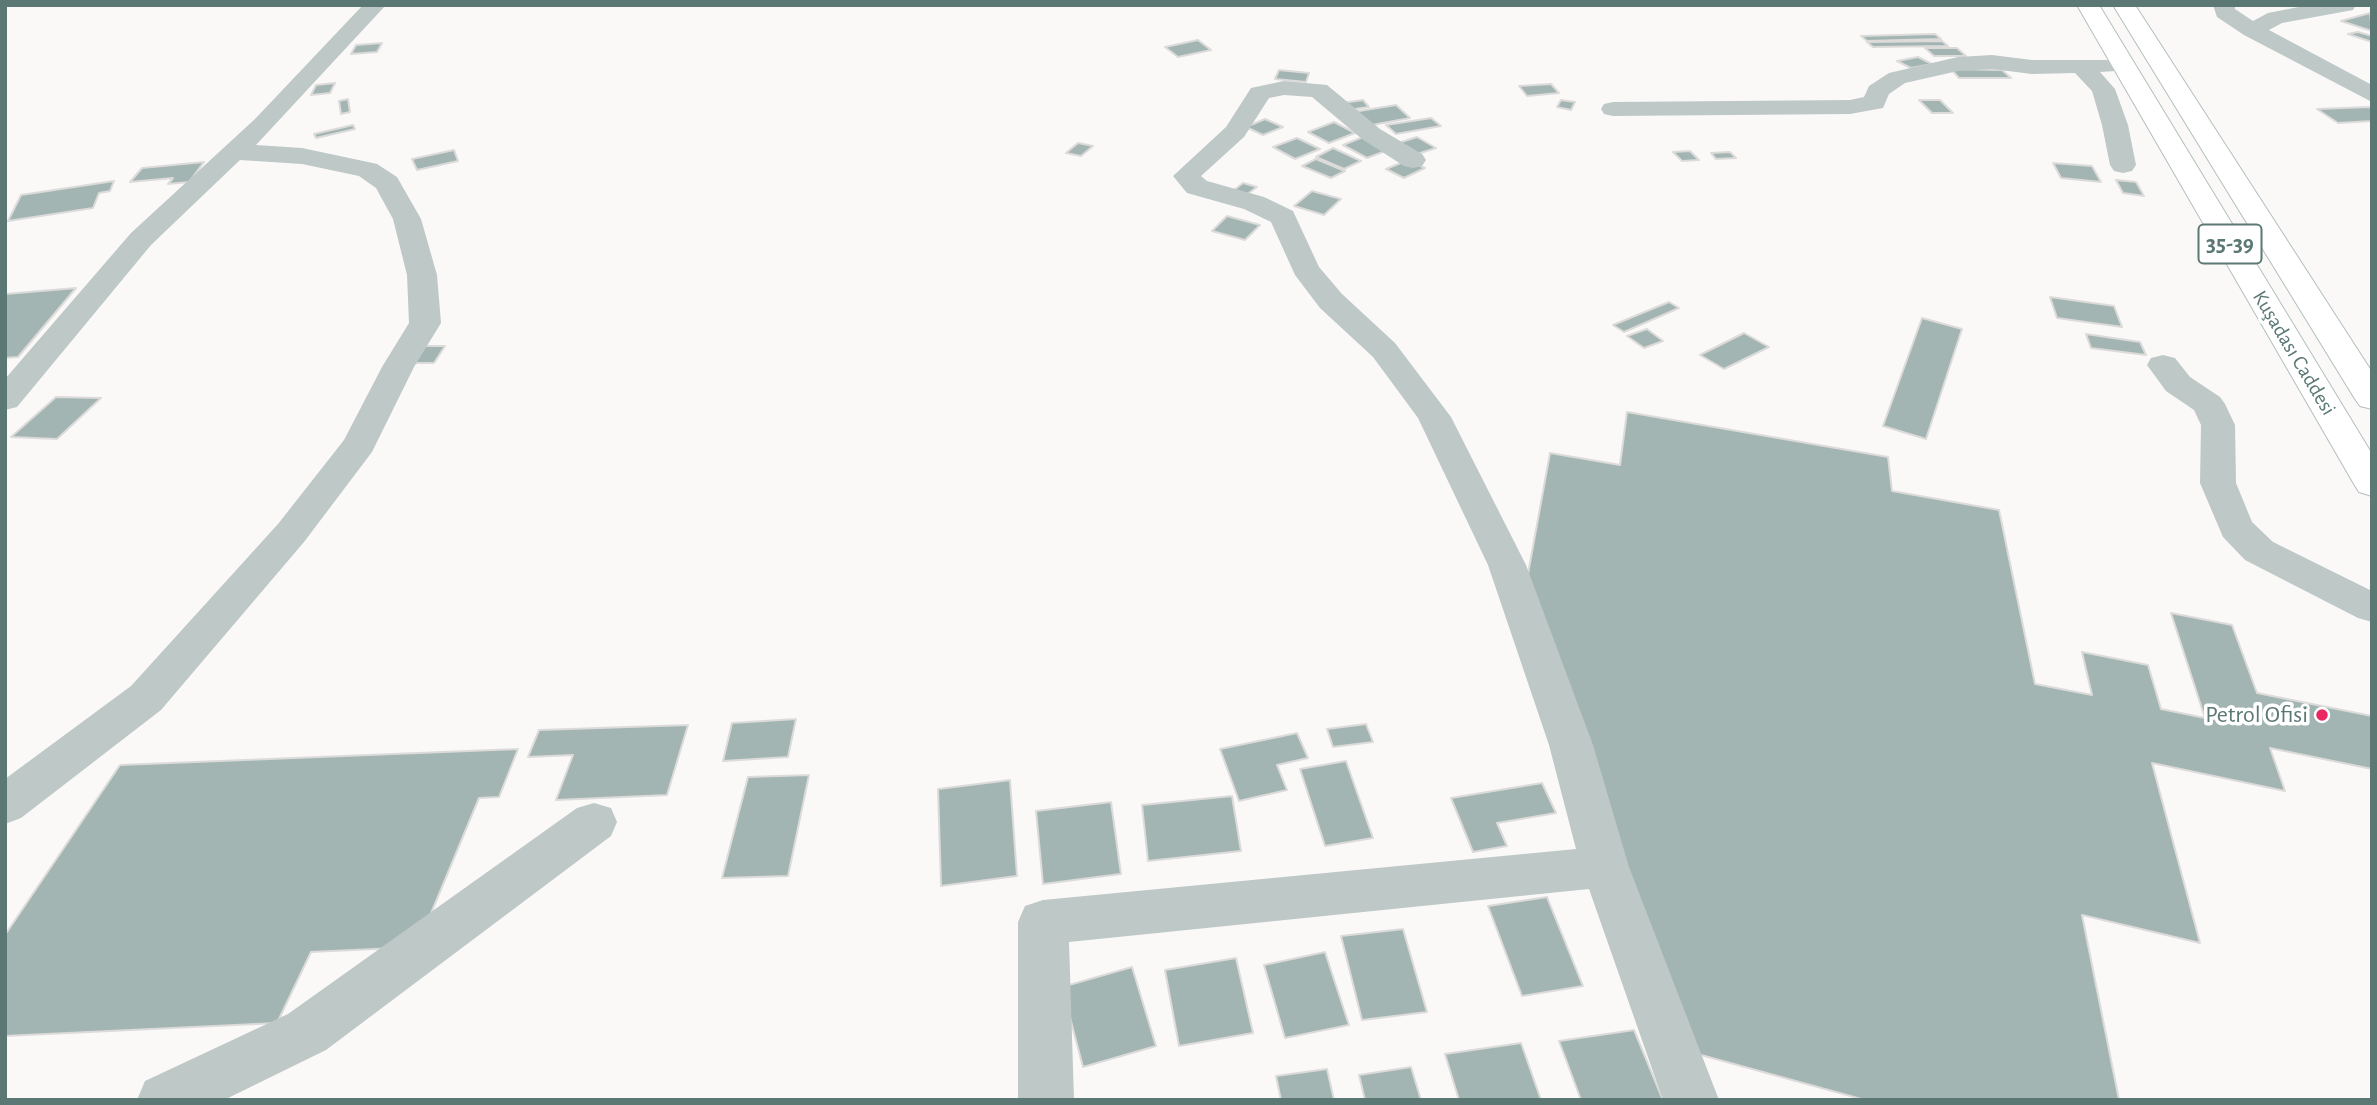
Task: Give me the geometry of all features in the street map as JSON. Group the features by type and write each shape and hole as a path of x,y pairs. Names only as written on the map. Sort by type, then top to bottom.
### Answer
{"main road":[{"name":"Kuşadası Caddesi","path":"2088,5 2372,484"},
{"name":"Kuşadası Caddesi","path":"2124,5 2372,399"}],"street":[{"path":"5,400 141,239 264,124 374,5"},
{"path":"2224,5 2225,12 2252,30 2372,95"},
{"path":"2252,30 2276,18 2345,5"},
{"path":"1613,109 1772,110 1850,107 1874,103 1878,91 1897,78 1958,64 1992,62 2032,67 2123,65"},
{"path":"2081,66 2103,89 2115,125 2123,165"},
{"path":"1413,160 1371,134 1318,90 1284,88 1260,93 1235,132 1186,176 1197,187 1254,203 1283,217 1305,269 1331,301 1384,350 1434,418 1507,565 1571,745 1605,867 1690,1100"},
{"path":"5,805 146,698 291,533 360,444 398,367 425,323 422,275 407,219 387,183 368,170 302,156 234,152"},
{"path":"2163,365 2178,384 2208,404 2218,425 2218,483 2236,528 2259,551 2372,608"},
{"path":"165,1100 307,1032 594,822"},
{"path":"1046,1100 1043,922 1605,867"}],"building":[{"path":"2370,13 2372,31 2341,21"},
{"path":"2358,32 2372,36 2372,42 2348,34"},
{"path":"1935,34 1941,39 1867,41 1861,36"},
{"path":"1198,40 1211,50 1178,57 1165,47"},
{"path":"1942,41 1948,46 1873,47 1867,42"},
{"path":"382,43 377,52 351,54 356,45"},
{"path":"1925,48 1957,48 1966,56 1934,56"},
{"path":"1918,57 1932,64 1911,68 1897,61"},
{"path":"1951,69 2002,70 2011,78 1959,78"},
{"path":"1279,70 1309,73 1306,82 1275,79"},
{"path":"335,83 330,93 311,95 316,85"},
{"path":"1551,84 1559,93 1527,96 1519,86"},
{"path":"348,99 350,112 341,114 339,101"},
{"path":"1363,100 1369,107 1348,110 1342,103"},
{"path":"1561,100 1575,102 1571,110 1557,107"},
{"path":"1919,100 1940,100 1953,113 1932,113"},
{"path":"1396,105 1410,118 1367,126 1353,112"},
{"path":"2317,109 2372,109 2372,121 2338,123"},
{"path":"1431,118 1441,126 1396,134 1386,125"},
{"path":"1265,119 1283,127 1263,135 1246,127"},
{"path":"1334,122 1355,133 1329,143 1308,132"},
{"path":"353,125 355,129 316,138 314,134"},
{"path":"1363,137 1388,150 1367,158 1343,145"},
{"path":"1417,137 1436,148 1414,155 1395,144"},
{"path":"1297,138 1320,149 1295,159 1273,147"},
{"path":"1078,143 1093,146 1081,156 1066,153"},
{"path":"1333,148 1361,161 1344,169 1316,157"},
{"path":"454,150 458,161 417,170 412,159"},
{"path":"1690,151 1699,160 1682,161 1673,152"},
{"path":"1730,152 1736,158 1716,159 1711,153"},
{"path":"1316,159 1345,171 1331,178 1302,166"},
{"path":"1408,160 1425,168 1404,178 1386,169"},
{"path":"204,162 189,182 168,184 173,178 130,182 142,168"},
{"path":"2053,163 2092,166 2101,182 2061,178"},
{"path":"2116,180 2136,182 2144,196 2123,193"},
{"path":"114,181 110,191 99,193 93,208 8,221 21,195"},
{"path":"1243,183 1257,187 1246,195 1233,191"},
{"path":"1312,191 1341,199 1324,215 1294,206"},
{"path":"1227,216 1260,225 1245,240 1212,231"},
{"path":"76,288 18,357 5,358 5,294"},
{"path":"2050,297 2114,306 2122,327 2057,318"},
{"path":"1669,302 1679,308 1624,332 1613,325"},
{"path":"1922,318 1962,329 1926,439 1883,426"},
{"path":"1647,329 1663,341 1644,348 1627,336"},
{"path":"1744,333 1769,347 1724,369 1700,355"},
{"path":"2086,334 2140,342 2146,355 2091,348"},
{"path":"423,346 445,346 434,363 412,363"},
{"path":"56,397 101,398 57,439 11,437"},
{"path":"1627,412 1888,457 1892,491 1999,510 2035,684 2092,695 2082,652 2148,665 2161,709 2205,718 2171,613 2232,625 2257,693 2372,716 2372,769 2270,748 2285,791 2152,763 2200,943 2082,915 2119,1100 1865,1100 1672,1047 1528,574 1550,453 1620,465"},
{"path":"796,719 788,757 723,761 732,723"},
{"path":"1366,724 1373,742 1333,747 1327,729"},
{"path":"688,725 667,795 556,800 573,755 528,757 539,730"},
{"path":"1297,733 1308,758 1277,765 1287,790 1239,801 1220,749"},
{"path":"518,749 499,797 479,798 417,947 311,952 277,1023 5,1036 5,935 120,765"},
{"path":"1346,761 1373,838 1325,846 1300,769"},
{"path":"809,775 788,876 722,878 748,777"},
{"path":"1010,780 1017,876 941,886 938,789"},
{"path":"1542,783 1556,813 1497,823 1507,846 1473,852 1451,798"},
{"path":"1232,796 1241,851 1148,861 1142,805"},
{"path":"1111,802 1121,874 1043,884 1036,811"},
{"path":"1547,897 1583,986 1522,996 1488,906"},
{"path":"1403,929 1427,1012 1362,1020 1341,936"},
{"path":"1325,952 1349,1025 1285,1038 1264,965"},
{"path":"1236,958 1253,1033 1179,1046 1165,970"},
{"path":"1132,967 1156,1046 1083,1067 1062,987"},
{"path":"1634,1030 1663,1100 1581,1100 1559,1041"},
{"path":"1521,1043 1541,1100 1459,1100 1445,1054"},
{"path":"1411,1067 1421,1100 1365,1100 1359,1075"},
{"path":"1327,1069 1334,1100 1281,1100 1276,1076"}],"place":[{"name":"Petrol Ofisi","path":"2322,715"}]}
